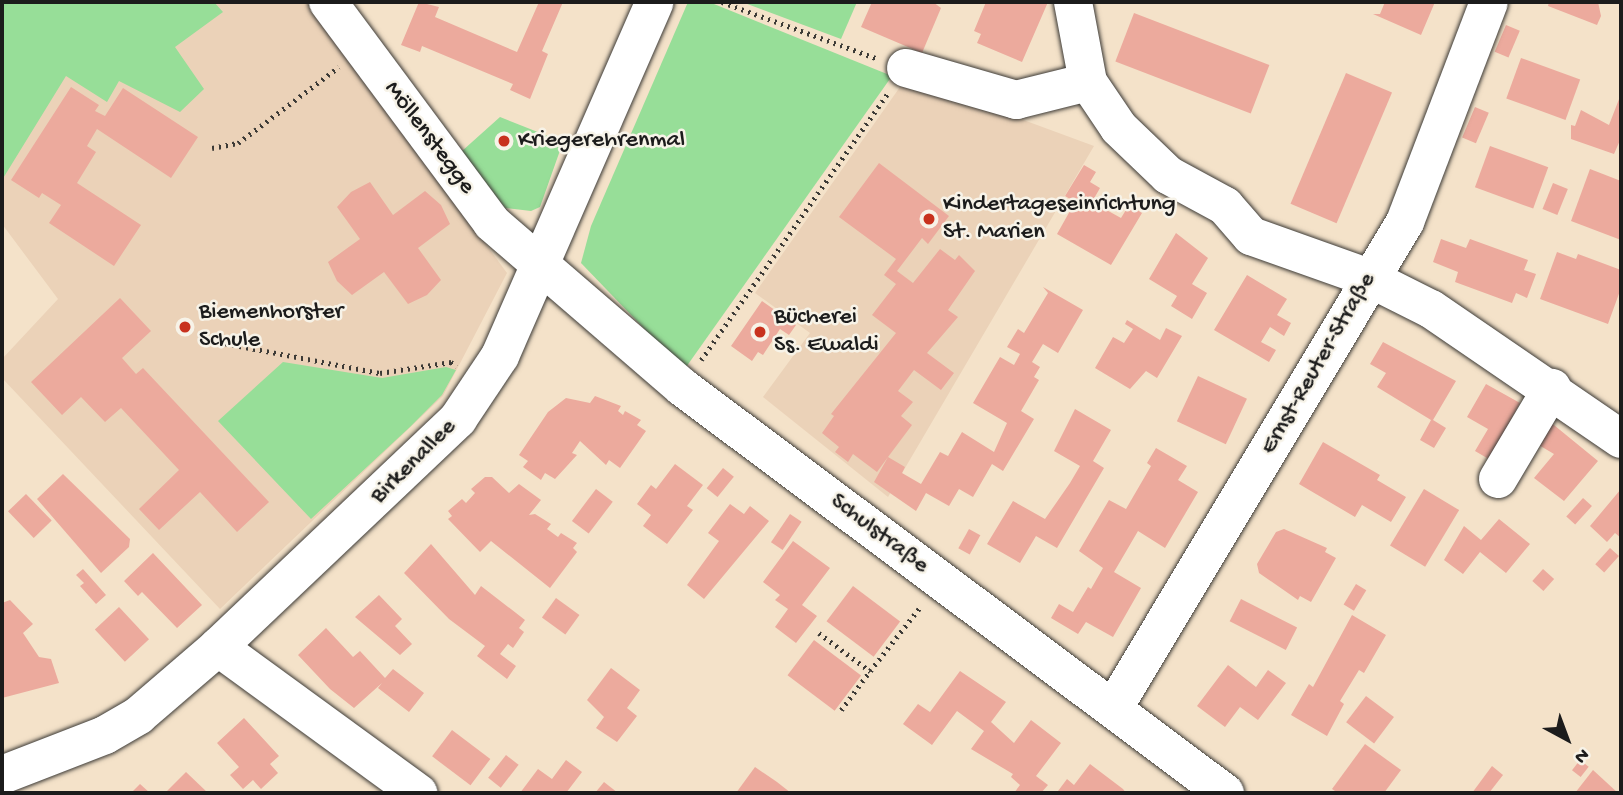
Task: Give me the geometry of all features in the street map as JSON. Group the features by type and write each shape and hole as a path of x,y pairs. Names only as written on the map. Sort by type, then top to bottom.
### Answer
{"street":[{"name":"Möllenstegge","path":"328,2 492,223 542,264"},
{"name":"Birkenallee","path":"2,775 105,735 139,715 218,647 458,419 500,356 655,2"},
{"path":"1073,2 1088,82 1119,128 1168,175 1225,206 1251,236 1369,278 1432,309 1552,388 1621,439"},
{"name":"Ernst-Reuter-Straße","path":"1113,709 1405,222 1489,2"},
{"path":"906,68 1016,100 1088,82"},
{"name":"Schulstraße","path":"542,264 682,387 1225,793"},
{"path":"1498,479 1552,388"},
{"path":"218,647 418,793"}],"path":[{"path":"682,387 906,68 722,2"},
{"path":"212,148 238,144 363,49"},
{"path":"198,338 380,373 451,362 469,373"},
{"path":"841,710 941,580"},
{"path":"819,633 870,671"}],"shaded area":[{"name":"Biemenhorster Schule","path":"2,2 307,2 507,273 443,396 220,609 2,378 2,359 58,299 2,224"},
{"name":"Kindertageseinrichtung St. Marien","path":"907,77 1094,146 888,497 763,397 810,333 755,293"}],"green space":[{"path":"2,2 214,2 223,12 175,47 204,89 180,112 119,81 107,102 66,76 2,180"},
{"path":"688,2 709,2 892,76 684,370 581,263 591,226"},
{"path":"742,2 857,2 841,39"},
{"path":"500,117 563,142 540,207 531,211 505,208 462,151"},
{"path":"283,362 382,378 446,367 456,370 442,395 311,519 218,421"}],"building":[{"path":"419,2 439,7 435,17 517,52 539,2 563,2 542,51 548,54 530,99 510,90 513,84 422,46 420,52 401,45"},
{"path":"872,2 933,2 941,8 922,53 861,27"},
{"path":"986,2 1048,2 1022,62 977,43 981,34 974,31"},
{"path":"1385,2 1435,2 1421,35 1373,14 1380,14"},
{"path":"1549,2 1598,2 1601,16 1597,25 1548,6"},
{"path":"1134,13 1269,65 1251,114 1115,62"},
{"path":"1506,25 1520,31 1508,58 1495,52"},
{"path":"1521,58 1580,80 1565,120 1506,98"},
{"path":"1346,73 1392,93 1337,223 1291,204"},
{"path":"71,87 99,105 95,111 105,116 123,88 198,137 171,178 97,129 87,146 96,152 77,183 141,225 114,266 49,223 61,205 42,193 39,198 11,180"},
{"path":"1621,94 1621,138 1614,154 1571,139 1571,125 1575,126 1581,110 1609,125"},
{"path":"1475,107 1489,113 1476,143 1462,137"},
{"path":"1490,146 1548,167 1533,209 1475,187"},
{"path":"879,163 949,216 928,244 922,238 897,271 913,283 940,249 955,260 959,255 975,271 948,310 958,317 927,353 954,373 941,390 914,370 898,391 913,402 901,416 912,425 877,472 853,454 848,462 835,452 839,447 822,433 834,416 831,414 896,333 872,315 896,284 884,275 896,259 839,217"},
{"path":"1084,165 1096,172 1090,182 1100,188 1092,202 1121,218 1129,205 1142,213 1111,265 1057,234 1075,202 1065,196"},
{"path":"1590,169 1621,181 1621,240 1571,221"},
{"path":"370,182 393,215 425,191 441,205 450,224 418,248 441,280 427,295 408,304 384,272 352,295 337,281 328,262 360,239 337,207 351,192"},
{"path":"1553,183 1568,189 1557,215 1543,209"},
{"path":"1176,233 1208,258 1192,284 1207,293 1192,319 1171,306 1177,296 1149,279"},
{"path":"1441,239 1466,248 1470,239 1528,260 1524,270 1536,274 1527,298 1516,293 1512,303 1455,282 1458,272 1433,262"},
{"path":"1557,252 1576,259 1578,254 1621,270 1621,288 1608,324 1540,299"},
{"path":"1247,275 1287,299 1277,315 1291,323 1284,336 1270,327 1261,342 1276,350 1269,362 1214,330"},
{"path":"1043,287 1083,310 1058,353 1043,344 1032,362 1040,367 1034,377 1039,380 1021,411 1034,419 1003,471 992,464 973,497 959,489 949,506 926,493 916,511 874,482 888,457 905,467 902,473 921,484 940,452 948,456 962,432 994,452 1007,423 973,403 1000,357 1014,365 1020,354 1007,347 1018,329 1024,333 1048,293"},
{"path":"120,298 151,331 122,358 136,374 143,368 269,502 237,532 200,492 159,530 139,509 179,470 121,408 105,422 81,397 62,415 31,382"},
{"name":"Bücherei Ss. Ewaldi","path":"762,301 796,325 789,335 780,329 763,355 758,352 752,361 731,346"},
{"path":"1127,320 1160,340 1166,328 1182,336 1157,378 1146,371 1130,389 1095,368 1113,337 1124,343 1133,329 1125,324"},
{"path":"1383,342 1456,381 1433,420 1446,428 1434,448 1420,440 1431,420 1377,387 1386,373 1370,364"},
{"path":"1198,376 1247,399 1226,444 1177,421"},
{"path":"1486,384 1520,403 1502,436 1499,465 1475,451 1488,429 1467,417"},
{"path":"595,396 621,406 618,411 623,415 625,411 641,420 637,425 646,431 620,468 609,460 606,465 580,441 572,453 577,455 555,479 545,473 541,480 523,467 528,461 519,455 548,412 566,398 590,403"},
{"path":"1075,409 1111,430 1093,461 1104,468 1057,548 1036,536 1020,563 987,544 1013,501 1045,519 1070,483 1080,466 1054,451"},
{"path":"1549,421 1598,461 1564,501 1534,478 1554,454 1532,441"},
{"path":"1323,442 1380,475 1377,480 1406,497 1391,522 1362,505 1355,517 1299,484"},
{"path":"1156,448 1187,466 1178,480 1198,492 1165,548 1138,531 1114,572 1141,588 1113,637 1086,622 1078,634 1051,618 1059,604 1073,612 1103,568 1079,551 1109,500 1126,509 1151,466 1147,463"},
{"path":"675,464 703,485 687,506 693,510 667,544 643,526 651,515 637,504 651,485 656,489"},
{"path":"723,468 734,477 718,497 707,488"},
{"path":"63,474 130,539 129,547 101,573 37,499"},
{"path":"485,477 492,477 509,493 519,484 541,500 529,515 535,514 551,524 547,529 558,537 561,533 577,543 573,548 577,552 550,588 491,541 480,552 448,519 452,516 448,511 462,499 466,503 475,493 471,489"},
{"path":"596,489 613,502 589,534 572,521"},
{"path":"1424,489 1459,510 1425,567 1390,546"},
{"path":"1621,489 1621,538 1615,533 1607,542 1590,526"},
{"path":"26,494 52,521 34,538 8,511"},
{"path":"1583,498 1592,506 1575,525 1566,517"},
{"path":"730,504 744,514 750,506 769,521 704,599 687,585 719,541 708,533"},
{"path":"790,514 802,522 783,550 771,542"},
{"path":"1499,519 1530,544 1506,573 1480,552 1463,574 1444,560 1464,526 1481,540"},
{"path":"969,529 980,535 970,555 958,548"},
{"path":"1284,529 1327,548 1325,552 1336,558 1311,602 1300,596 1298,600 1259,573 1257,564 1276,532"},
{"path":"793,541 830,568 802,605 817,616 796,643 775,627 788,609 775,600 780,595 763,582"},
{"path":"431,544 475,595 481,586 525,620 519,628 524,632 513,648 508,644 500,654 516,666 507,679 477,656 485,646 449,619 404,573"},
{"path":"1610,548 1619,556 1604,572 1595,564"},
{"path":"153,553 202,605 177,628 142,592 138,596 124,581"},
{"path":"83,569 106,595 96,604 80,586 84,583 76,575"},
{"path":"1543,569 1554,579 1543,591 1532,581"},
{"path":"1356,584 1366,590 1354,611 1344,605"},
{"path":"853,586 900,622 874,657 827,621"},
{"path":"379,595 402,619 395,626 412,644 400,655 355,617"},
{"path":"556,598 579,615 565,634 542,617"},
{"path":"1241,599 1297,628 1286,650 1230,621"},
{"path":"10,600 33,624 23,633 39,657 51,659 59,683 2,698 2,603"},
{"path":"119,607 149,639 125,662 95,630"},
{"path":"1352,615 1386,635 1364,673 1359,670 1340,701 1344,704 1327,736 1291,715 1309,684 1313,687"},
{"path":"326,628 353,657 360,651 385,678 393,669 424,693 409,712 378,688 382,683 354,708 330,689 298,655"},
{"path":"814,640 861,676 835,711 788,675"},
{"path":"1228,665 1256,687 1268,670 1286,683 1258,720 1240,707 1225,727 1197,706"},
{"path":"611,668 640,690 627,708 637,716 617,742 596,728 604,717 587,700"},
{"path":"960,671 1006,702 991,722 1014,743 1031,720 1061,743 1036,776 1048,785 1041,793 1014,793 1020,785 1011,777 1013,774 971,749 984,731 957,711 932,745 903,724 918,704 930,712"},
{"path":"1366,696 1394,717 1374,743 1346,722"},
{"path":"244,718 279,756 270,764 278,773 261,789 253,780 243,789 230,775 239,767 217,743"},
{"path":"452,730 490,759 470,785 432,756"},
{"path":"1365,744 1401,770 1384,793 1338,793 1332,789"},
{"path":"506,755 519,765 501,788 488,778"},
{"path":"566,760 582,772 566,793 520,793 538,769 552,779"},
{"path":"1580,760 1589,767 1581,777 1572,770"},
{"path":"1090,764 1126,793 1058,791 1067,779 1074,785"},
{"path":"1492,766 1503,775 1489,793 1472,793"},
{"path":"755,767 777,782 791,793 736,793"},
{"path":"1593,770 1618,793 1575,793"},
{"path":"186,772 208,793 165,793"},
{"path":"604,782 618,793 595,793"},
{"path":"140,784 150,793 131,793"}],"place":[{"name":"Kriegerehrenmal","path":"504,141"},
{"name":"Kindertageseinrichtung St. Marien","path":"929,219"},
{"name":"Biemenhorster Schule","path":"185,327"},
{"name":"Bücherei Ss. Ewaldi","path":"760,332"}]}
